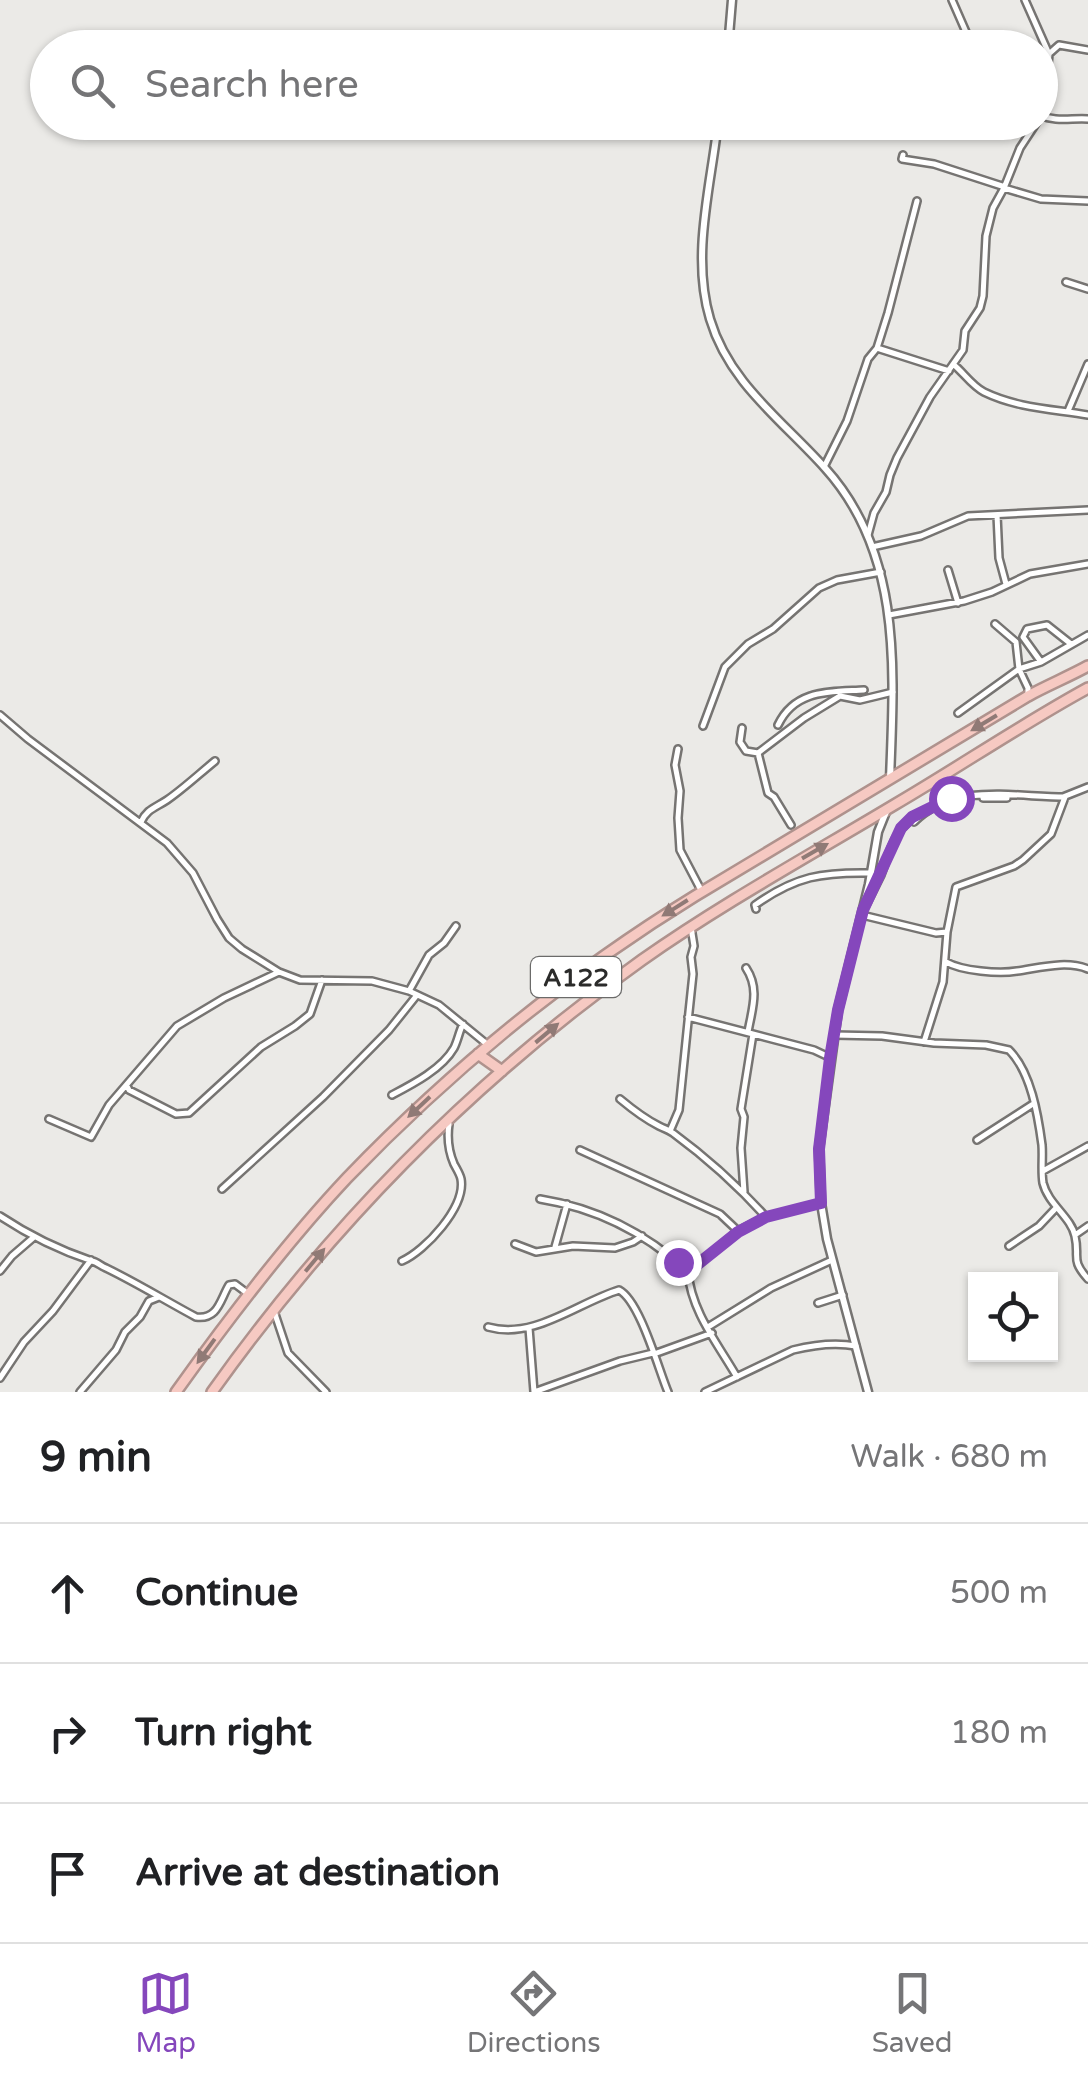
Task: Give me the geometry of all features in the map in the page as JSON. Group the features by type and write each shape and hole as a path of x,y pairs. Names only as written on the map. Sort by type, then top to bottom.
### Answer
{"highway":[{"name":"A122","path":"176,1392 250,1294 346,1180 488,1045 613,950 702,892 1028,696 1088,666"},
{"path":"1048,685 1062,702"},
{"name":"A122","path":"212,1392 274,1311 382,1183 451,1116 576,1010 757,885 1088,688"},
{"path":"952,742 965,763"},
{"path":"742,867 757,885"},
{"path":"478,1054 502,1071"}],"street":[{"path":"730,30 732,0"},
{"path":"952,0 967,30"},
{"path":"1025,0 1038,30"},
{"path":"1058,45 1088,50"},
{"path":"1058,119 1088,119"},
{"path":"715,140 703,252 708,314 726,358 775,420 824,467 850,500 868,535 881,572 892,644 890,779"},
{"path":"868,535 897,458 930,397 963,350 970,322 980,308 992,208 1025,140"},
{"path":"903,155 902,159 934,164 1041,199 1088,200"},
{"path":"824,467 847,421 868,360 877,348 917,201"},
{"path":"1066,282 1088,289"},
{"path":"877,348 951,367 980,390 1004,401 1088,415"},
{"path":"1068,411 1088,364"},
{"path":"872,547 921,536 968,516 1088,510"},
{"path":"997,516 999,558 1006,584"},
{"path":"889,615 958,602 992,592 1030,574 1088,564"},
{"path":"948,570 958,602"},
{"path":"702,726 725,667 748,644 773,630 819,588 836,580 881,572"},
{"path":"996,624 1016,642 1028,696"},
{"path":"1041,662 1023,638 1027,629 1047,624 1071,644"},
{"path":"958,713 1020,669 1041,662 1088,635"},
{"path":"778,726 787,710 806,696 864,690"},
{"path":"742,728 740,742 746,751 758,753 840,696 860,700 893,692"},
{"path":"0,715 167,843 194,873 216,920 235,944 279,972 310,982 372,981 409,991 435,1002 488,1045"},
{"path":"678,749 675,765 680,791 680,850 702,892"},
{"path":"758,753 768,793 791,824"},
{"path":"141,822 151,809 214,762"},
{"path":"863,912 895,837 912,817 966,799 1065,797 1088,787"},
{"path":"924,1042 944,982 946,940 956,887 1024,860 1051,834 1065,797"},
{"path":"868,1392 832,1260 821,1203 819,1149 842,992 878,832 887,809"},
{"path":"914,822 924,812"},
{"path":"871,818 878,832"},
{"path":"756,909 755,905 766,897 804,878 828,873 871,873"},
{"path":"863,912 936,933 946,940"},
{"path":"409,991 429,956 456,926"},
{"path":"670,1131 679,1110 694,949 691,927"},
{"path":"936,933 948,932"},
{"path":"946,962 963,969 997,971 1073,966 1088,969"},
{"path":"744,1192 741,1109 754,1004 752,977 746,968"},
{"path":"49,1118 92,1137 109,1104 182,1022 279,972"},
{"path":"127,1086 176,1114 189,1113 261,1047 310,1014 322,980"},
{"path":"222,1189 312,1108 389,1030 417,995"},
{"path":"688,1017 814,1050 830,1058"},
{"path":"392,1095 443,1060 454,1048 463,1024"},
{"path":"834,1034 986,1044 1009,1050 1022,1070 1033,1104 1042,1145 1044,1187 1075,1235 1075,1258 1088,1279"},
{"path":"620,1099 670,1131 744,1192 766,1217"},
{"path":"977,1140 1033,1104"},
{"path":"402,1261 431,1240 456,1202 462,1182 449,1149 451,1116"},
{"path":"439,1127 448,1136"},
{"path":"1043,1171 1088,1146"},
{"path":"580,1150 720,1214 738,1232"},
{"path":"540,1199 605,1217 642,1236 688,1272 694,1302 737,1377"},
{"path":"688,1272 738,1232 766,1217 821,1203"},
{"path":"555,1247 567,1204"},
{"path":"1009,1246 1056,1208"},
{"path":"2,1221 82,1260 91,1260 200,1318 215,1312 229,1285 236,1284 250,1294"},
{"path":"1075,1235 1088,1226"},
{"path":"514,1244 536,1252 555,1247 615,1248 642,1236"},
{"path":"0,1271 34,1237"},
{"path":"0,1378 91,1260"},
{"path":"528,1328 534,1392 620,1361 653,1354 710,1330 772,1288 832,1260"},
{"path":"488,1327 528,1328 619,1290 627,1294 634,1307 668,1392"},
{"path":"818,1303 843,1296"},
{"path":"80,1392 145,1306 159,1297"},
{"path":"274,1311 288,1353 326,1392"},
{"path":"705,1392 808,1346 856,1346"}],"route":[{"path":"678,1262 688,1272 738,1232 766,1217 821,1203 818,1163 830,1058 863,910 901,828 912,817 951,798"}]}
